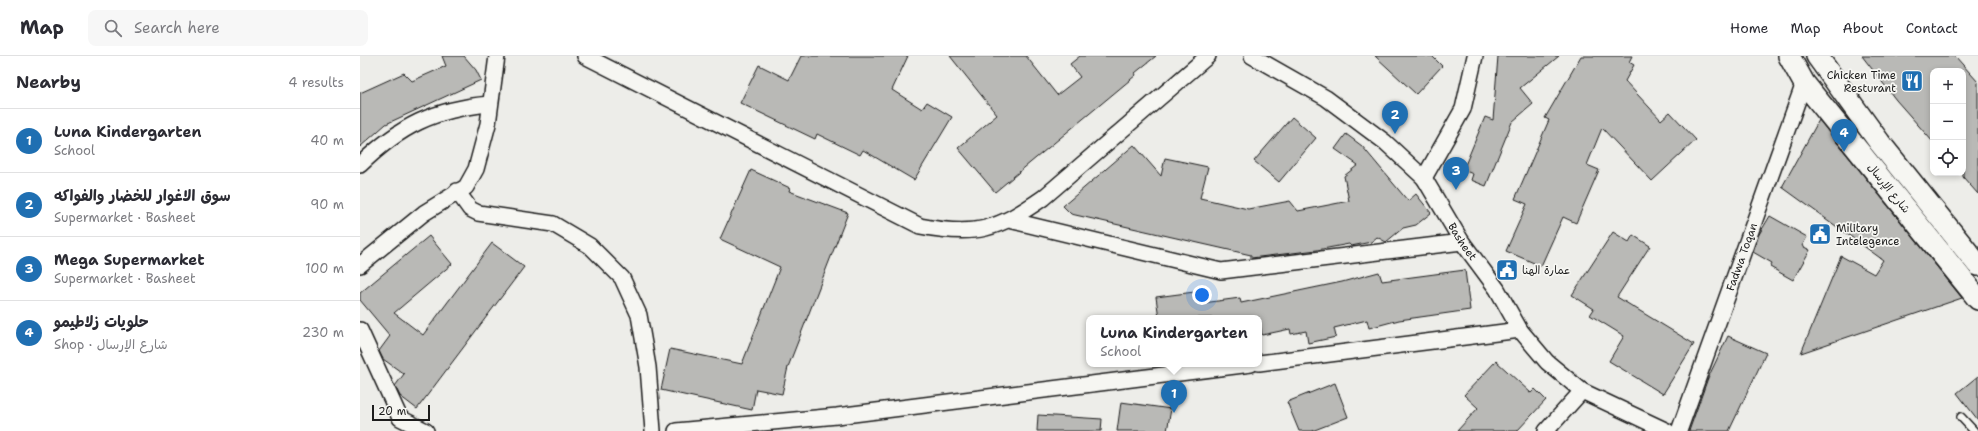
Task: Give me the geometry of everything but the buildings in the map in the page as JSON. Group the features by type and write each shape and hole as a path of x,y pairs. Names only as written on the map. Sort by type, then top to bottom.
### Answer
{"main road":[{"name":"شارع الإرسال","path":"1789,56 1804,83 1978,300"},
{"name":"شارع الإرسال","path":"1817,56 1880,143 1978,265"}],"street":[{"path":"360,265 424,213 457,191 466,187 476,169 488,124 496,56"},
{"path":"585,56 920,226 946,231 973,232 997,225 1018,216 1043,198 1208,56"},
{"name":"Basheet","path":"1252,56 1326,98 1385,142 1424,178 1462,242 1497,289 1520,330 1547,362 1582,391 1667,431"},
{"path":"1424,178 1463,109 1475,56"},
{"name":"Fadwa Toqan","path":"1678,431 1804,83"},
{"path":"360,165 383,143 413,124 442,112 468,106 490,104"},
{"path":"457,191 470,209 478,213 553,224 590,246 622,278 639,315 648,367 653,431"},
{"path":"1009,220 1221,271 1462,242"},
{"path":"360,330 400,418 426,431"},
{"path":"1262,363 1520,330"},
{"path":"676,431 845,415 1227,367"},
{"path":"1546,431 1582,391"}],"lane":[{"path":"1961,417 1974,431"}],"place":[{"name":"Chicken Time Resturant","path":"1912,81"},
{"name":"سوق الاغوار للخضار والفواكه","path":"1395,134"},
{"name":"حلويات زلاطيمو","path":"1844,152"},
{"name":"Mega Supermarket","path":"1456,190"},
{"name":"Military Intelegence","path":"1820,234"},
{"name":"عمارة الهنا","path":"1507,270"},
{"name":"Luna Kindergarten","path":"1174,413"}]}
